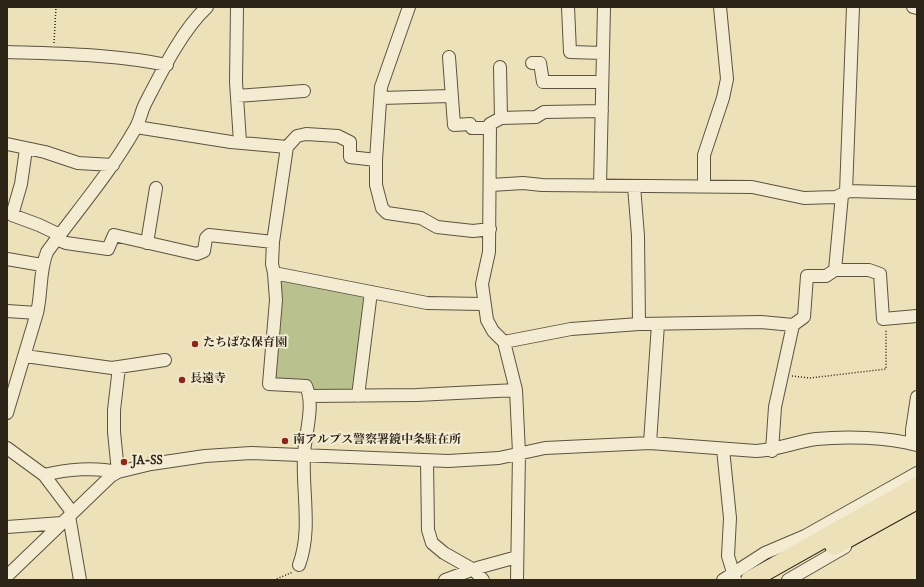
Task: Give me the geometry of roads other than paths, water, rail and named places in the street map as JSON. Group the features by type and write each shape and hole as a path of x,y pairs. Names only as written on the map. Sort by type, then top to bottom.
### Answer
{"highway":[{"path":"750,580 917,486"},
{"path":"774,580 917,500"}],"street":[{"path":"7,413 41,298 42,265 47,252 113,165 136,127 144,105 193,20 207,7"},
{"path":"237,7 236,96 240,142"},
{"path":"409,7 389,60 381,87 376,160 376,185 382,208 387,213 421,218 437,227 473,231 490,229"},
{"path":"568,7 570,52 603,53"},
{"path":"600,186 604,7"},
{"path":"704,185 704,155 723,98 727,79 720,7"},
{"path":"835,270 844,194 853,7"},
{"path":"913,7 917,8"},
{"path":"7,52 54,53 142,60 167,65"},
{"path":"449,57 450,96 454,124 470,124 472,128 490,128"},
{"path":"532,63 540,63 543,82 602,82"},
{"path":"500,67 501,118"},
{"path":"236,96 304,91"},
{"path":"380,98 450,96"},
{"path":"517,580 519,453 516,390 504,342 493,331 487,320 483,304 482,284 489,252 490,229 490,124 501,118 536,117 544,112 602,111"},
{"path":"136,127 286,147"},
{"path":"299,565 306,527 304,455 310,396 306,386 269,384 276,300 272,264 273,242 286,147 297,136 306,134 338,136 350,142 350,157 376,160"},
{"path":"7,144 45,152 78,163 113,165"},
{"path":"26,149 22,184 11,206 12,215 39,225 66,243 108,249 114,235 197,254 204,251 206,238 209,235 273,242"},
{"path":"490,185 523,182 542,185 600,186 704,185 752,187 804,198 836,197 844,194 917,193"},
{"path":"634,186 638,236 639,324"},
{"path":"147,243 156,188"},
{"path":"7,259 42,265"},
{"path":"504,342 571,329 639,324 761,322 793,325 804,317 807,276 826,276 835,270 869,270 880,274 883,319 917,316"},
{"path":"274,273 427,303 483,304"},
{"path":"358,396 371,292"},
{"path":"7,311 37,313"},
{"path":"650,442 658,324"},
{"path":"772,451 775,407 793,325"},
{"path":"25,356 119,367 165,360"},
{"path":"118,472 114,432 114,410 119,367"},
{"path":"310,396 417,396 516,390"},
{"path":"7,576 103,482 118,472 151,464 205,456 251,453 448,461 499,458 545,448 650,442 756,452 772,451 816,439 889,440 915,444 912,430 917,397"},
{"path":"7,448 44,475 67,517 80,580"},
{"path":"723,449 730,518 728,556 730,578"},
{"path":"427,461 428,530 432,543 444,553 474,570 483,580"},
{"path":"44,475 59,471 107,469 118,472"},
{"path":"730,578 765,553 805,536 917,473"},
{"path":"788,580 818,562 917,509"},
{"path":"7,527 67,517"},
{"path":"445,580 517,557"}],"place":[{"name":"たちばな保育園","path":"195,344"},
{"name":"長遠寺","path":"182,380"},
{"name":"南アルプス警察署鏡中条駐在所","path":"285,441"},
{"name":"JA-SS","path":"124,462"}]}
